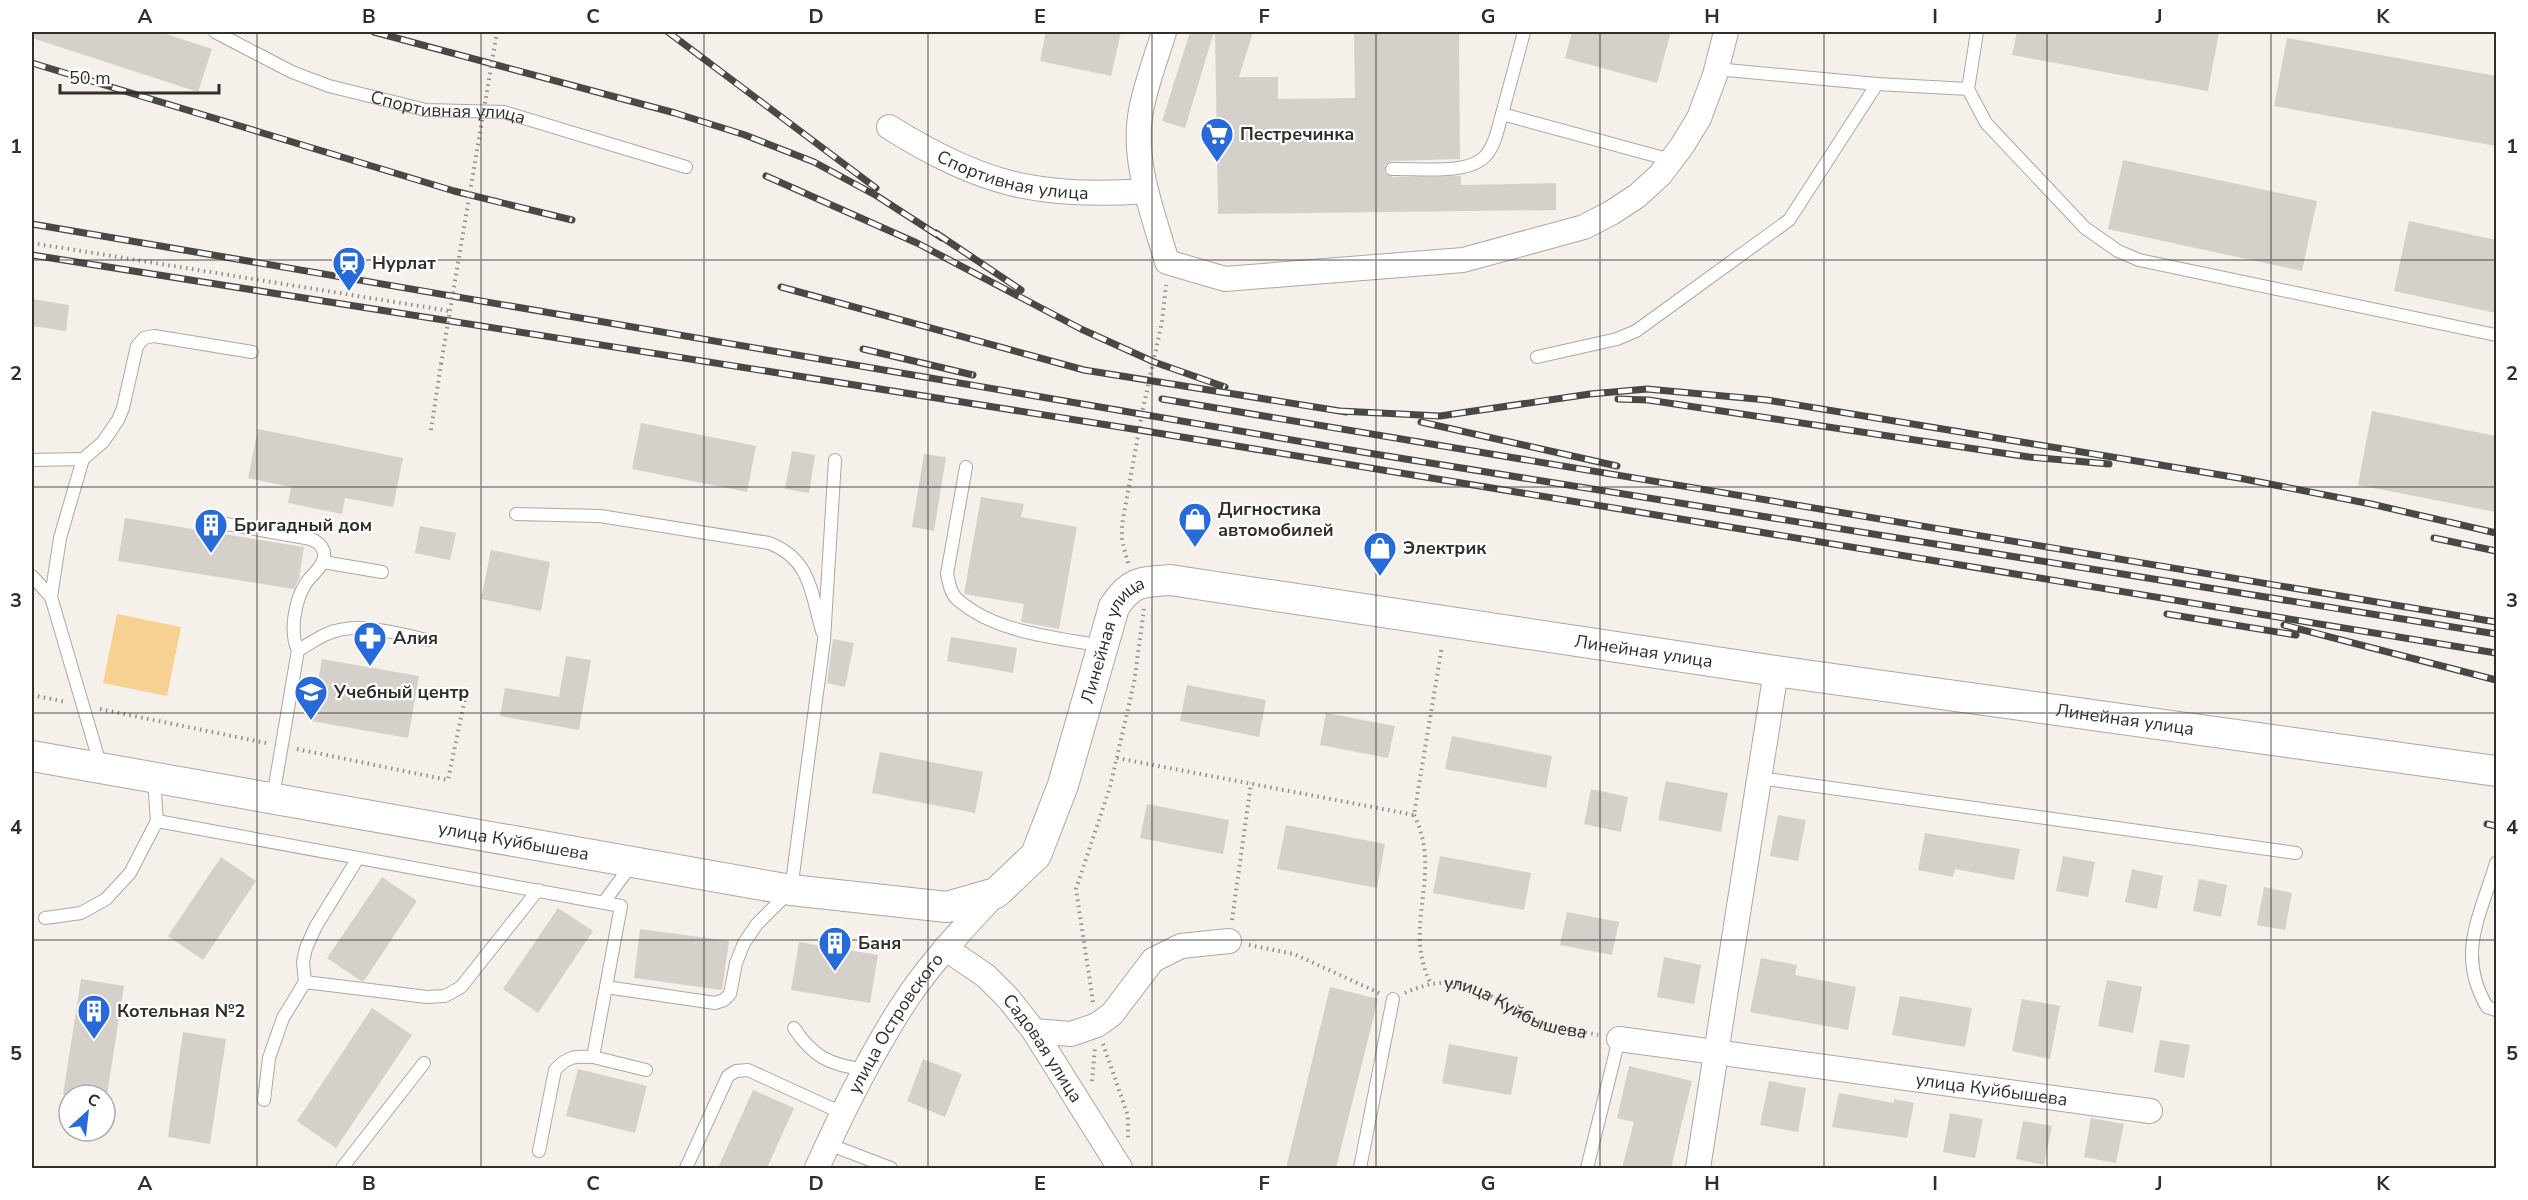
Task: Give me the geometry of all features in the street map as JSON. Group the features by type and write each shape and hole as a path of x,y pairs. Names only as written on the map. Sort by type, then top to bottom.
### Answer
{"street":[{"path":"1164,32 1140,117 1139,152 1146,191 1167,262 1224,279 1463,260 1584,227 1637,196 1671,160 1699,118 1726,32"},
{"name":"Спортивная улица","path":"889,127 935,156 985,177 1038,190 1092,195 1146,191"},
{"name":"Линейная улица","path":"996,893 1036,855 1063,785 1114,607 1124,592 1139,582 1170,580 1776,671 2496,771"},
{"path":"1698,1168 1776,671"},
{"name":"улица Куйбышева","path":"32,756 791,890 947,908 996,893"},
{"name":"улица Островского","path":"817,1168 864,1069 910,994 945,948 996,893"},
{"path":"1034,1031 1071,1034 1097,1025 1112,1014 1154,960 1181,946 1229,940"},
{"name":"Садовая улица","path":"945,948 986,976 1008,998 1034,1031 1120,1168"},
{"name":"улица Куйбышева","path":"1619,1039 2150,1111"}],"lane":[{"name":"Спортивная улица","path":"215,32 292,72 329,86 426,110 504,112 686,167"},
{"path":"1392,169 1469,168 1487,155 1493,144 1524,32"},
{"path":"1977,32 1968,89 1986,123 2085,228 2118,251 2139,260 2496,335"},
{"path":"1716,69 1877,84 1968,89"},
{"path":"1537,357 1617,339 1636,330 1789,220 1877,84"},
{"path":"1502,114 1671,160"},
{"path":"101,768 51,597 60,538 83,459 103,442 118,420 123,408 137,346 144,338 154,336 252,352"},
{"path":"32,460 83,459"},
{"path":"606,987 716,1003 724,1000 730,994 736,963 744,943 756,924 791,890 824,640 835,460"},
{"path":"966,467 947,574 950,590 957,599 1005,628 1102,646"},
{"path":"516,514 571,513 609,517 769,543 786,550 804,571 824,640"},
{"path":"215,522 310,539 321,546 324,553 323,562 304,586 299,600 293,636 298,650 273,798"},
{"path":"323,562 382,572"},
{"path":"32,576 51,597"},
{"path":"298,650 327,634 347,629 363,628 428,640"},
{"path":"45,918 81,913 106,900 130,873 157,821 154,778"},
{"path":"1759,778 2296,853"},
{"path":"157,821 621,906 593,1057"},
{"path":"264,1100 269,1058 283,1018 305,982 303,962 306,948 316,926 358,858"},
{"path":"604,902 633,862"},
{"path":"2496,863 2472,945 2471,971 2476,987 2487,1007 2496,1010"},
{"path":"305,982 427,997 445,996 461,987 538,890"},
{"path":"1360,1168 1393,999"},
{"path":"794,1028 806,1046 822,1060 843,1067 864,1069"},
{"path":"1587,1168 1619,1039"},
{"path":"539,1151 555,1070 563,1061 573,1056 593,1057 646,1070"},
{"path":"342,1168 424,1063"},
{"path":"686,1168 728,1076 736,1071 748,1070 842,1113"},
{"path":"828,1144 891,1168"}],"path":[{"path":"431,430 497,32"},
{"path":"32,243 450,311"},
{"path":"1076,889 1110,787 1134,683 1145,607 1139,582 1125,554 1122,525 1140,421 1154,362"},
{"path":"1431,984 1423,969 1419,949 1427,867 1426,844 1414,815 1446,622"},
{"path":"1117,758 1414,815"},
{"path":"1251,783 1229,940 1294,954 1393,999"},
{"name":"улица Куйбышева","path":"1393,999 1420,986 1451,982 1479,988 1536,1021 1619,1039"},
{"path":"1086,1115 1097,1025"}],"shaded area":[{"path":"117,614 181,627 167,696 103,683"}],"building":[{"path":"32,32 160,32 212,49 198,92 32,38"},
{"path":"1046,32 1121,32 1111,76 1040,61"},
{"path":"1190,32 1214,32 1185,128 1162,121"},
{"path":"1215,32 1253,32 1239,77 1278,77 1278,99 1355,98 1354,32 1459,32 1460,159 1391,161 1385,165 1385,173 1392,177 1461,176 1461,185 1556,183 1556,210 1218,214"},
{"path":"1572,32 1671,32 1657,83 1565,58"},
{"path":"2017,32 2219,32 2208,91 2012,55"},
{"path":"2287,38 2496,76 2496,146 2274,106"},
{"path":"2123,160 2317,201 2302,271 2108,229"},
{"path":"2409,221 2496,240 2496,313 2394,291"},
{"path":"32,299 69,305 66,331 32,326"},
{"path":"2372,411 2496,436 2496,512 2358,485"},
{"path":"641,423 756,446 747,492 632,469"},
{"path":"258,429 403,458 393,507 345,498 342,514 288,503 291,487 248,478"},
{"path":"792,451 815,455 809,493 785,489"},
{"path":"924,454 946,457 934,531 912,527"},
{"path":"981,497 1024,504 1021,517 1077,527 1059,629 1021,622 1024,604 964,594"},
{"name":"Бригадный дом","path":"125,518 304,547 299,579 294,589 118,561"},
{"path":"420,526 456,533 450,560 415,553"},
{"path":"491,550 550,562 541,611 481,599"},
{"path":"951,637 1017,648 1013,673 947,661"},
{"path":"833,639 854,643 845,687 827,683"},
{"path":"566,656 591,660 579,730 500,716 505,688 559,697"},
{"path":"322,659 419,676 408,738 311,721"},
{"path":"1187,685 1266,700 1259,737 1180,721"},
{"path":"1326,713 1395,726 1388,758 1320,745"},
{"path":"1452,736 1552,756 1546,788 1445,769"},
{"path":"880,752 983,772 975,813 872,793"},
{"path":"1666,781 1728,793 1721,832 1658,820"},
{"path":"1591,789 1628,797 1621,832 1584,824"},
{"path":"1147,804 1229,820 1223,854 1140,838"},
{"path":"1778,815 1806,820 1798,861 1770,856"},
{"path":"1286,825 1385,844 1377,888 1277,869"},
{"path":"1925,833 2020,849 2014,880 1955,869 1953,877 1918,870"},
{"path":"1440,856 1531,873 1524,910 1433,893"},
{"path":"2063,856 2095,862 2088,897 2056,891"},
{"path":"221,857 256,881 203,960 168,936"},
{"path":"2132,869 2163,876 2157,909 2125,902"},
{"path":"382,877 417,901 364,981 361,981 327,958"},
{"path":"2199,879 2227,885 2221,917 2193,911"},
{"path":"2264,887 2292,893 2285,930 2257,925"},
{"path":"558,908 593,931 538,1013 503,989"},
{"path":"1567,912 1619,922 1612,955 1560,945"},
{"path":"640,929 729,941 722,990 634,978"},
{"name":"Баня","path":"799,942 878,955 870,1003 791,990"},
{"path":"1664,957 1701,965 1694,1004 1657,997"},
{"path":"1761,958 1797,965 1795,975 1856,987 1848,1030 1750,1012"},
{"name":"Котельная №2","path":"81,979 124,986 109,1083 65,1083"},
{"path":"2107,980 2142,987 2133,1033 2098,1026"},
{"path":"1330,987 1378,999 1336,1168 1286,1168"},
{"path":"1900,996 1972,1008 1965,1047 1892,1035"},
{"path":"2022,999 2060,1006 2050,1059 2012,1051"},
{"path":"372,1008 412,1035 336,1148 297,1121"},
{"name":"Котельная №2","path":"183,1032 226,1039 210,1144 168,1137"},
{"path":"2160,1040 2190,1045 2184,1078 2154,1072"},
{"path":"1449,1044 1518,1057 1511,1095 1442,1083"},
{"path":"923,1059 962,1074 945,1117 907,1101"},
{"path":"1629,1066 1692,1081 1671,1168 1622,1168 1634,1122 1617,1118"},
{"path":"578,1069 647,1086 635,1133 566,1116"},
{"path":"1769,1081 1806,1088 1798,1132 1760,1125"},
{"path":"753,1090 794,1108 767,1168 718,1168"},
{"path":"1839,1093 1894,1103 1894,1099 1914,1103 1907,1138 1832,1127"},
{"path":"1950,1113 1983,1119 1975,1158 1943,1152"},
{"path":"2091,1118 2124,1124 2116,1163 2084,1157"},
{"path":"2023,1121 2052,1126 2044,1165 2016,1159"}],"railway":[{"path":"374,32 675,113 745,135 814,162 877,196 942,238"},
{"path":"668,32 876,188"},
{"path":"32,63 454,191 572,220"},
{"path":"766,176 917,243 1081,329 1154,362 1225,387"},
{"path":"32,224 1368,453 2496,634"},
{"path":"936,233 1021,290"},
{"path":"32,255 1139,430 2496,653"},
{"path":"781,287 1084,370 1346,412"},
{"path":"863,349 973,375"},
{"path":"1340,411 1440,416 1590,394 1647,389 1767,400 2239,478 2371,504 2496,533"},
{"path":"1162,399 2496,622"},
{"path":"1618,399 1648,400 2029,457 2109,464"},
{"path":"1421,422 1617,466"},
{"path":"2434,538 2496,551"},
{"path":"2167,614 2296,635"},
{"path":"2284,625 2496,680"},
{"path":"2487,824 2496,826"}],"place":[{"name":"Пестречинка","path":"1217,163"},
{"name":"Нурлат","path":"349,292"},
{"name":"Дигностика автомобилей","path":"1195,548"},
{"name":"Бригадный дом","path":"211,554"},
{"name":"Электрик","path":"1380,577"},
{"name":"Алия","path":"370,667"},
{"name":"Учебный центр","path":"311,721"},
{"name":"Баня","path":"835,972"},
{"name":"Котельная №2","path":"94,1040"}]}
